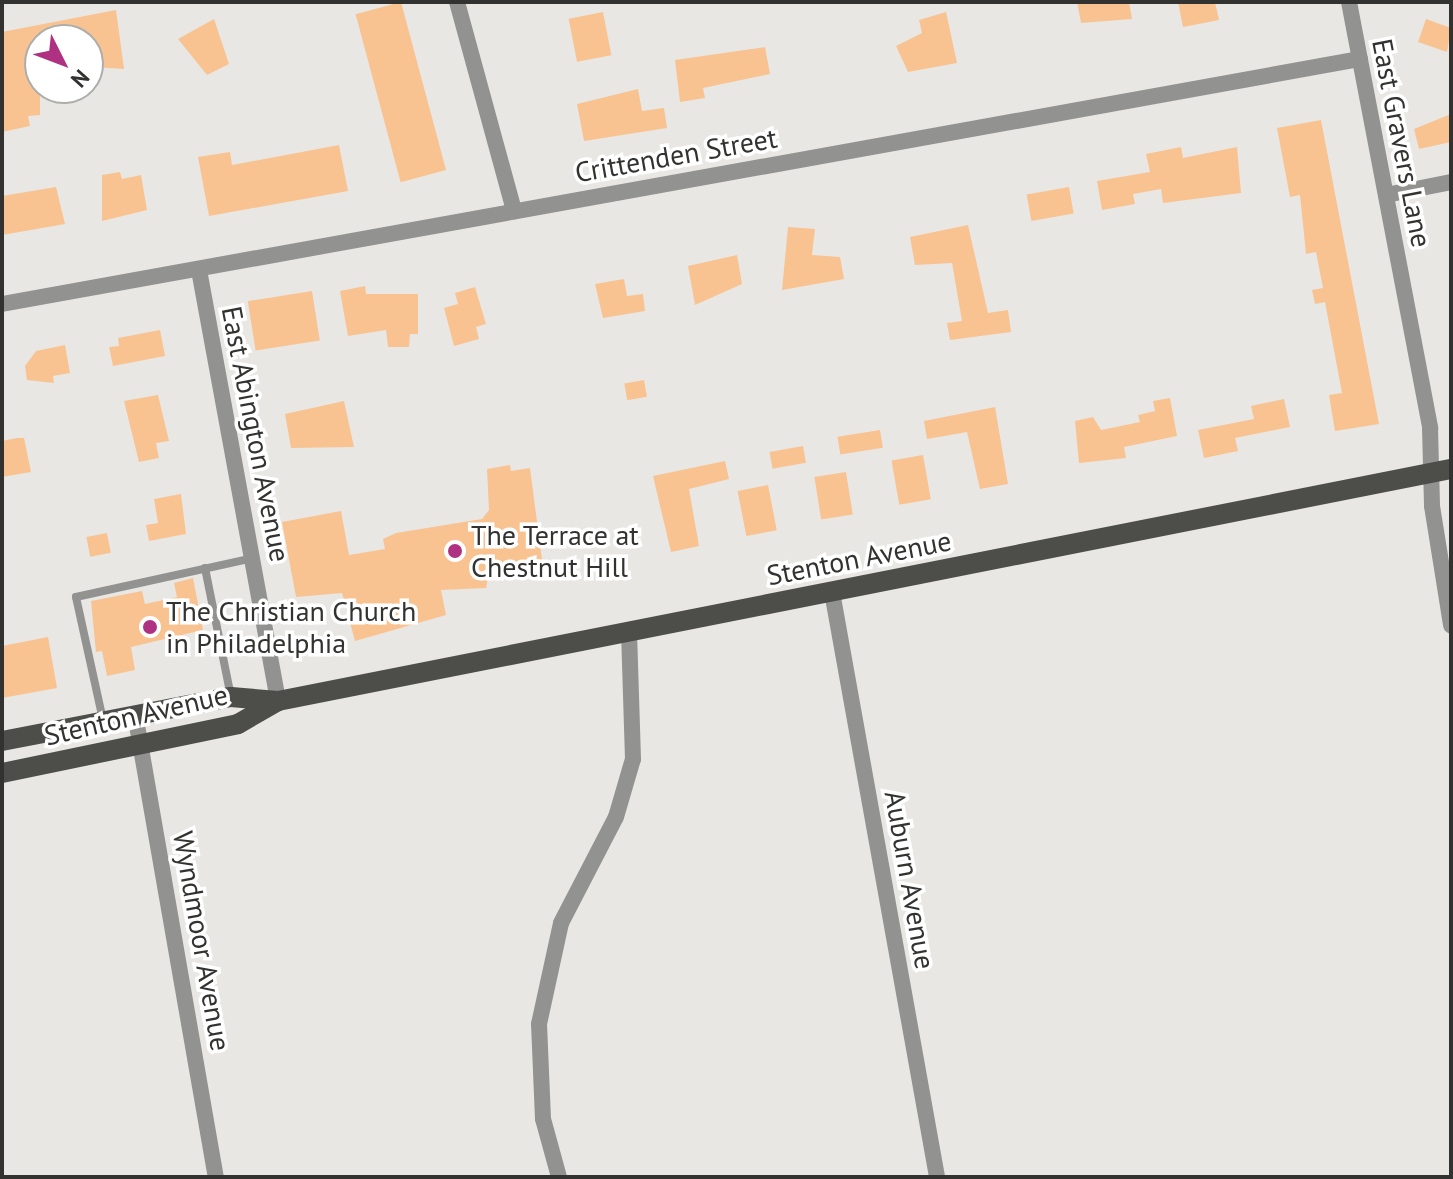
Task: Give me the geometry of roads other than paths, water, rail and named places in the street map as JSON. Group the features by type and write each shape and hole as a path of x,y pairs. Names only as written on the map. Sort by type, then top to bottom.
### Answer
{"main road":[{"name":"Stenton Avenue","path":"2,741 231,697 278,701 1442,471"},
{"name":"Stenton Avenue","path":"2,773 238,724 278,701"}],"street":[{"path":"457,2 514,211"},
{"name":"East Gravers Lane","path":"1349,2 1442,471 1451,625"},
{"name":"Crittenden Street","path":"2,304 1360,59"},
{"path":"1386,195 1451,182"},
{"name":"East Abington Avenue","path":"199,270 278,701"},
{"name":"Auburn Avenue","path":"832,592 937,1177"},
{"path":"559,1177 543,1119 539,1024 561,923 616,817 633,759 629,632"},
{"name":"Wyndmoor Avenue","path":"135,714 143,745 216,1177"}],"lane":[{"path":"103,720 76,597 253,558"},
{"path":"205,568 231,697"}],"place":[{"name":"The Terrace at Chestnut Hill","path":"455,551"},
{"name":"The Christian Church in Philadelphia","path":"150,627"}]}
